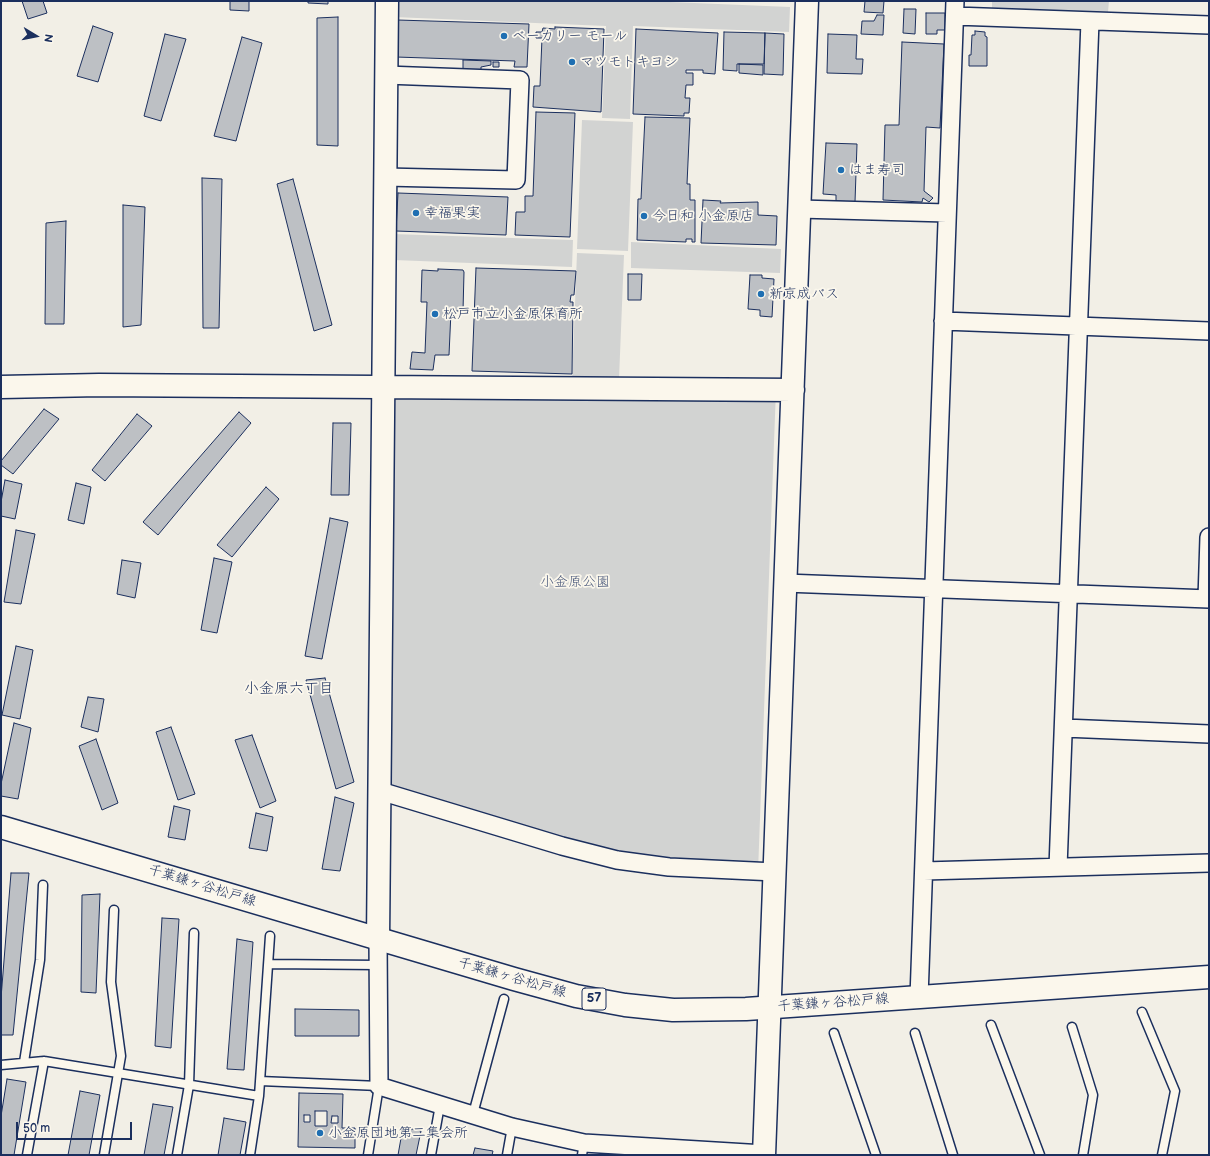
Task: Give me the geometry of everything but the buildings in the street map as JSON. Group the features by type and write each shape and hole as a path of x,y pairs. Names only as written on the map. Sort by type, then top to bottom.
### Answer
{"street":[{"path":"386,1 378,1086 583,1149 764,1155 807,1"},
{"path":"918,997 924,871 955,9 1090,21 1209,26"},
{"path":"1058,866 1090,21"},
{"path":"385,177 516,180 520,80 386,75"},
{"path":"799,209 947,214"},
{"path":"943,321 1209,331"},
{"path":"1,387 99,384 793,390"},
{"path":"785,583 934,590 1208,599 1209,536"},
{"path":"1064,728 1209,734"},
{"path":"380,791 562,846 617,860 669,867 775,872"},
{"name":"千葉鎌ヶ谷松戸線","path":"1,827 378,940 555,991 611,1002 673,1010 770,1007 1209,977"},
{"path":"924,871 1058,866 1209,863"}],"lane":[{"path":"24,1062 40,960 43,885"},
{"path":"104,1155 121,1056 111,982 114,910"},
{"path":"177,1155 189,1085 194,933"},
{"path":"250,1155 259,1096 270,936"},
{"path":"269,964 378,965"},
{"path":"473,1114 504,999"},
{"path":"1142,1012 1175,1091 1162,1155"},
{"path":"991,1025 1040,1155"},
{"path":"1072,1027 1093,1095 1082,1155"},
{"path":"834,1033 876,1155"},
{"path":"915,1033 953,1155"},
{"path":"27,1155 44,1061"},
{"path":"1,1065 44,1061 259,1096"},
{"path":"260,1081 378,1086 368,1155"},
{"path":"431,1155 440,1105"},
{"path":"507,1155 512,1127"}],"green space":[{"path":"395,1 646,1 790,7 789,32 633,26 630,119 602,118 606,26 394,17"},
{"path":"992,1 1109,1 1108,12 992,8"},
{"path":"582,120 633,122 628,251 577,249"},
{"path":"392,234 573,240 572,267 394,260"},
{"path":"631,242 781,249 780,273 631,268"},
{"path":"577,253 624,255 619,379 572,381"},
{"name":"小金原公園","path":"383,387 776,389 758,872 644,863 380,791"}],"place":[{"name":"ベーカリー モール","path":"504,36"},
{"name":"マツモトキヨシ","path":"572,62"},
{"name":"はま寿司","path":"841,170"},
{"name":"幸福果実","path":"416,213"},
{"name":"今日和 小金原店","path":"644,216"},
{"name":"新京成バス","path":"761,294"},
{"name":"松戸市立小金原保育所","path":"435,314"},
{"name":"小金原団地第二集会所","path":"320,1133"}],"district":[{"name":"小金原六丁目","path":"289,689"}]}
